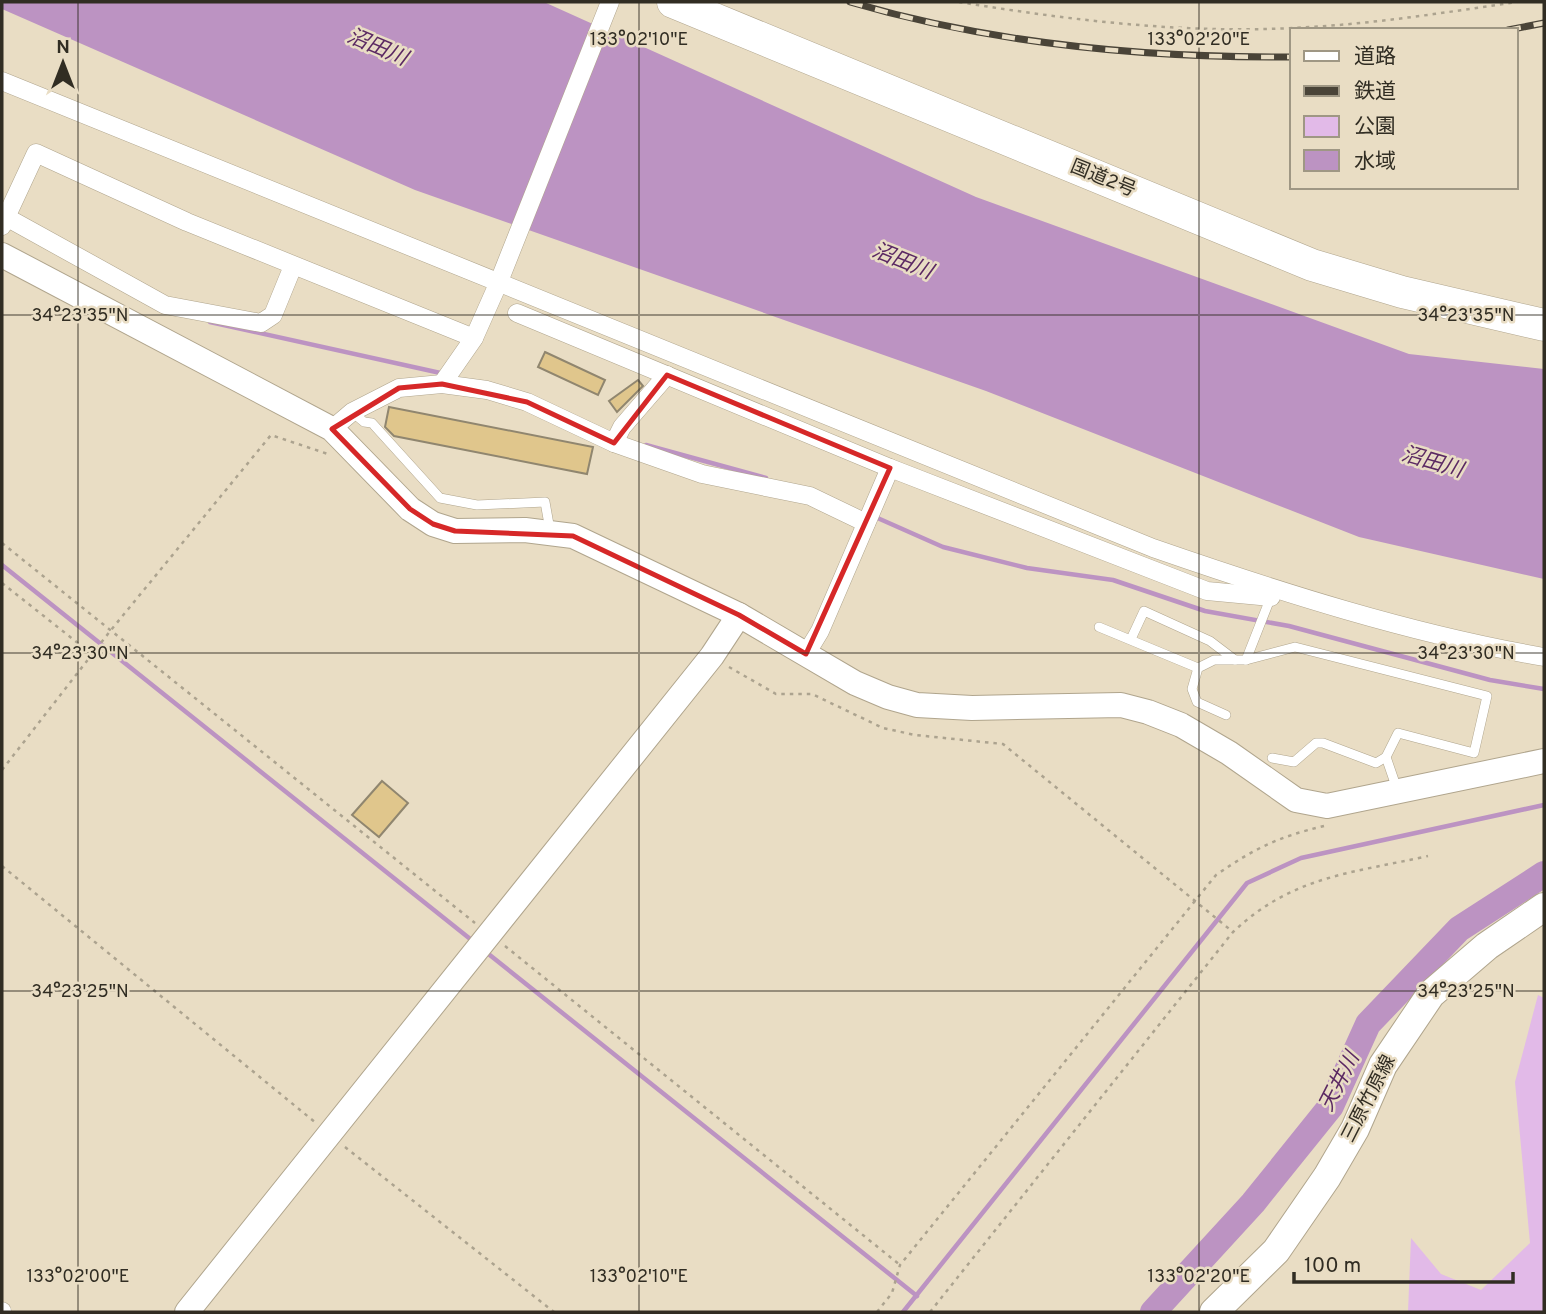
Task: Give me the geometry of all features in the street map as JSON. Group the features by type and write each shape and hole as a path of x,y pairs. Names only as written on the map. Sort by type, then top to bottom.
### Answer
{"highway":[{"name":"国道2号","path":"673,2 1312,265 1402,292 1544,324"}],"main road":[{"name":"三原竹原線","path":"1214,1312 1276,1251 1327,1177 1355,1129 1383,1065 1431,994 1487,946 1544,907"}],"street":[{"path":"442,384 474,338 610,2"},
{"path":"2,81 499,279 1153,548 1273,594 1504,650 1544,657"},
{"path":"293,265 273,315 261,323 165,306 4,221 36,153 187,222 474,338"},
{"path":"2,255 332,429 410,509 433,524 455,531 479,533 551,532 600,547 739,615 855,683 888,698 917,705 972,708 1121,705 1149,712 1181,725 1229,753 1296,800 1312,806 1327,806 1544,761"},
{"path":"517,313 890,468 1207,591 1273,594"},
{"path":"614,443 622,427 667,375"},
{"path":"332,429 352,412 399,388 442,384 487,390 527,402 614,443 702,474 810,496 866,523"},
{"path":"806,654 820,631 890,468"},
{"path":"187,1312 712,656 739,615"}],"lane":[{"path":"352,412 364,422 372,423 440,498 477,505 545,502 551,532"},
{"path":"1246,660 1273,594"},
{"path":"1131,639 1144,611 1210,641 1235,660"},
{"path":"1100,627 1198,668"},
{"path":"1226,715 1197,702 1192,689 1198,668 1214,660 1246,660 1295,647 1487,696 1474,753 1398,733 1386,757 1376,763 1323,743 1316,743 1294,762 1272,758"},
{"path":"1386,757 1397,792"}],"path":[{"path":"959,2 1071,21 1146,26 1308,28 1409,18 1517,2"},
{"path":"2,770 111,630 271,435 347,461 360,455"},
{"path":"2,543 900,1265"},
{"path":"2,583 93,655"},
{"path":"712,656 776,694 812,694 883,728 915,736 1003,744 1233,932"},
{"path":"877,1312 892,1293 900,1265 1216,875 1254,849 1287,835 1325,826"},
{"path":"930,1312 1233,932 1258,909 1309,882 1428,856"},
{"path":"2,866 330,1135 554,1312"}],"highlighted area":[{"path":"667,375 890,468 806,654 739,615 573,536 455,531 433,524 410,509 332,429 399,388 442,384 527,402 614,443"}],"green space":[{"path":"1538,995 1544,998 1544,1312 1408,1312 1411,1238 1441,1274 1481,1290 1530,1243 1515,1082"}],"water":[{"name":"沼田川","path":"2,2 544,2 976,197 1409,354 1544,369 1544,579 1359,537 986,391 415,190 2,9"}],"building":[{"path":"545,352 605,380 598,395 538,367"},
{"path":"638,380 643,386 617,412 609,401"},
{"path":"389,407 593,447 587,474 394,436 385,427"},
{"path":"382,781 408,803 379,837 352,815"}],"waterway":[{"path":"210,322 445,374"},
{"path":"646,445 766,478"},
{"path":"873,516 943,547 1027,568 1113,580 1205,611 1289,626 1490,680 1544,689"},
{"path":"2,565 474,942"},
{"path":"903,1312 1247,883 1301,858 1544,805"},
{"name":"天井川","path":"1153,1312 1253,1203 1331,1106 1368,1024 1459,929 1544,874"},
{"path":"486,952 917,1296"}],"railway":[{"path":"850,2 959,28 1069,46 1181,55 1290,57"},
{"path":"1518,28 1544,23"}]}
